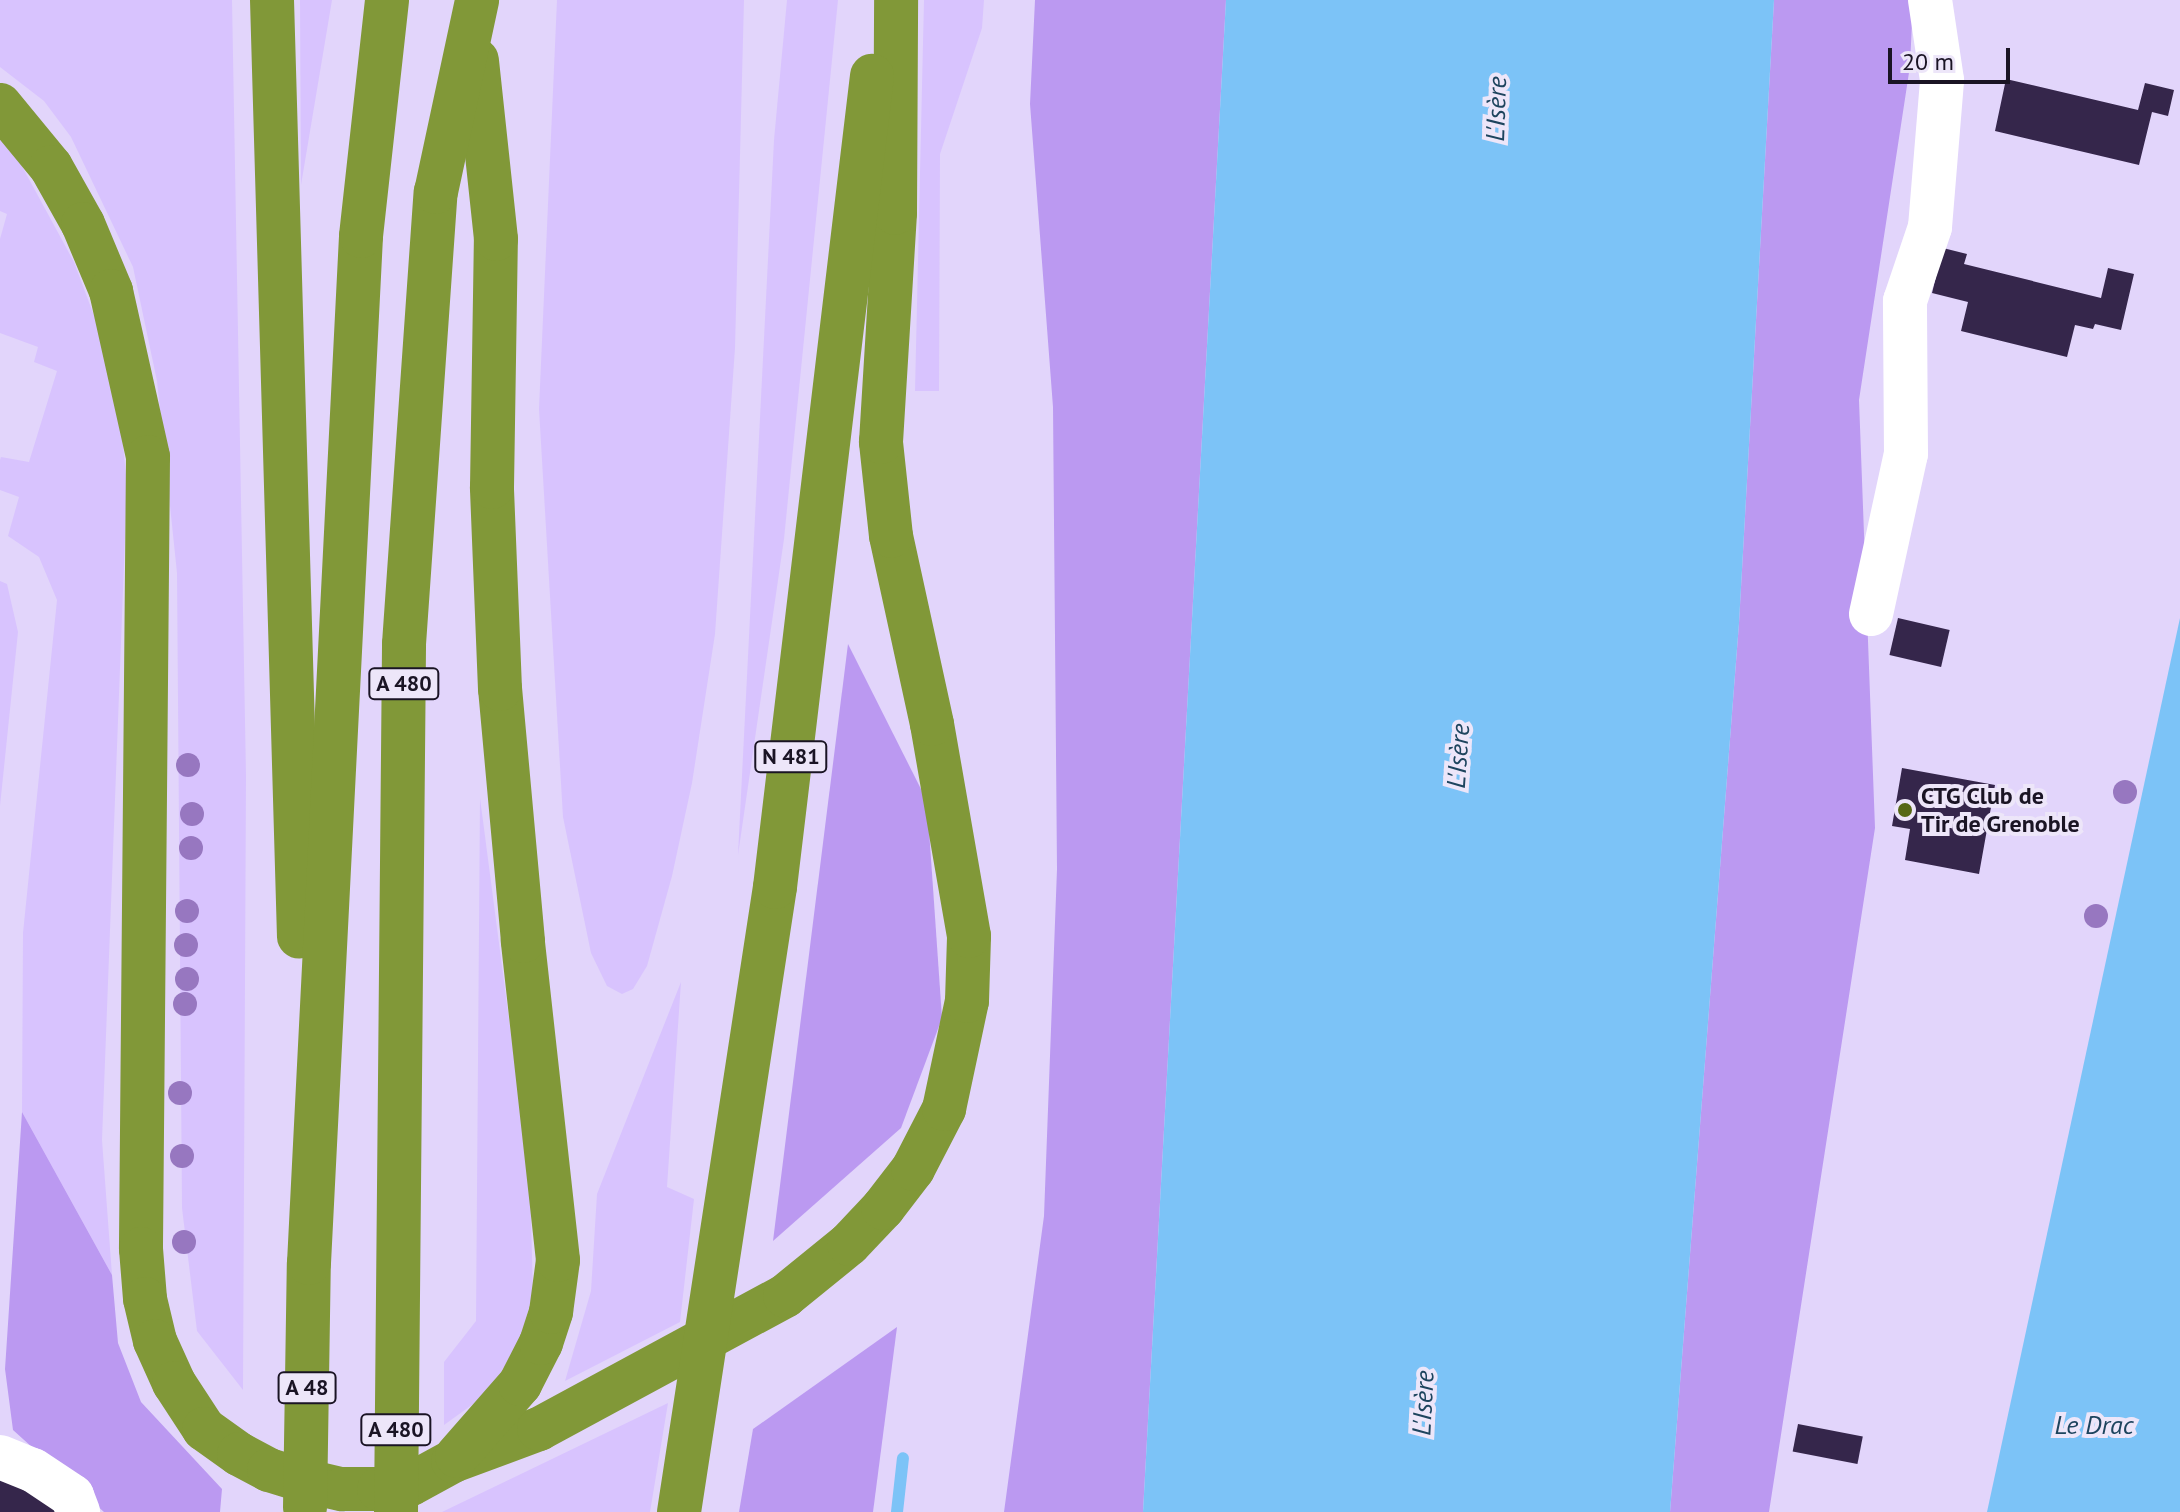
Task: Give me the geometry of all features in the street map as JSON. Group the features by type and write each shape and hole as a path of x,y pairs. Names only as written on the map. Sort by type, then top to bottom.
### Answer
{"highway":[{"path":"272,0 309,1263"},
{"name":"A 480","path":"309,1263 361,236 387,0"},
{"name":"N 481","path":"679,1512 775,887 881,0"},
{"path":"0,105 51,167 83,224 111,291 148,457 141,1249 145,1299 155,1341 174,1383 204,1429 269,1470 342,1489 411,1484 453,1461 539,1429 785,1296 849,1244 913,1169 944,1109 967,1001 969,936 961,874 891,536 881,442 895,213 896,0"},
{"path":"453,1461 520,1384 541,1343 551,1312 558,1260 523,941 500,689 492,487 496,239 475,13"},
{"name":"A 480","path":"396,1512 404,644 436,192 475,13"},
{"name":"A 48","path":"305,1512 309,1263"}],"lane":[{"path":"1871,614 1906,454 1905,301 1930,227 1942,80 1930,0"},
{"path":"0,1457 33,1470 72,1496 78,1512"}],"shaded area":[{"path":"0,0 232,0 246,776 243,1390 197,1331 182,1208 177,573 157,381 133,267 71,137 44,101 0,67"},
{"path":"300,0 332,0 301,185"},
{"path":"557,0 744,0 735,348 715,634 692,783 672,876 647,966 633,989 622,994 607,986 591,953 563,817 539,409"},
{"path":"787,0 838,0 784,539 738,855 774,140"},
{"path":"924,0 984,0 982,28 940,154 939,391 915,391"},
{"path":"1035,0 1226,0 1143,1512 1004,1512 1044,1216 1057,869 1053,407 1030,104"},
{"path":"1774,0 1913,0 1910,66 1859,400 1875,828 1769,1512 1670,1512 1739,623"},
{"path":"0,136 11,146 74,262 105,345 120,414 127,485 102,1140 112,1275 22,1112 23,933 57,600 39,557 8,536 19,497 0,490 0,460 1,457 29,462 57,371 34,362 38,347 0,333 0,239 7,214 0,211"},
{"path":"0,581 7,584 18,632 0,806"},
{"path":"848,644 927,801 942,1018 901,1128 773,1241"},
{"path":"480,798 530,1180 533,1293 519,1344 487,1394 444,1425 444,1362 476,1321"},
{"path":"681,982 667,1187 694,1199 680,1322 565,1381 591,1291 597,1194"},
{"path":"22,1112 112,1275 118,1343 141,1402 222,1489 220,1512 104,1512 13,1430 5,1369"},
{"path":"897,1327 873,1512 739,1512 753,1429"},
{"path":"668,1403 650,1512 442,1512"}],"water":[{"name":"L'Isère","path":"1226,0 1774,0 1739,623 1670,1512 1143,1512"},
{"name":"Le Drac","path":"2180,618 2180,1512 1987,1512"}],"building":[{"path":"2006,79 2138,110 2145,83 2174,90 2168,116 2152,112 2139,165 1995,131"},
{"path":"1943,248 1967,254 1964,264 2101,298 2108,268 2134,274 2121,330 2095,324 2093,329 2075,325 2067,357 1961,331 1968,302 1932,293"},
{"path":"1898,618 1950,630 1941,667 1889,655"},
{"path":"1902,768 1995,785 1979,874 1905,860 1910,829 1892,826"},
{"path":"1798,1424 1863,1437 1857,1464 1793,1451"},
{"path":"0,1475 51,1492 56,1512 0,1512"}],"waterway":[{"path":"897,1512 903,1458"}],"place":[{"name":"CTG Club de Tir de Grenoble","path":"1905,810"}]}
